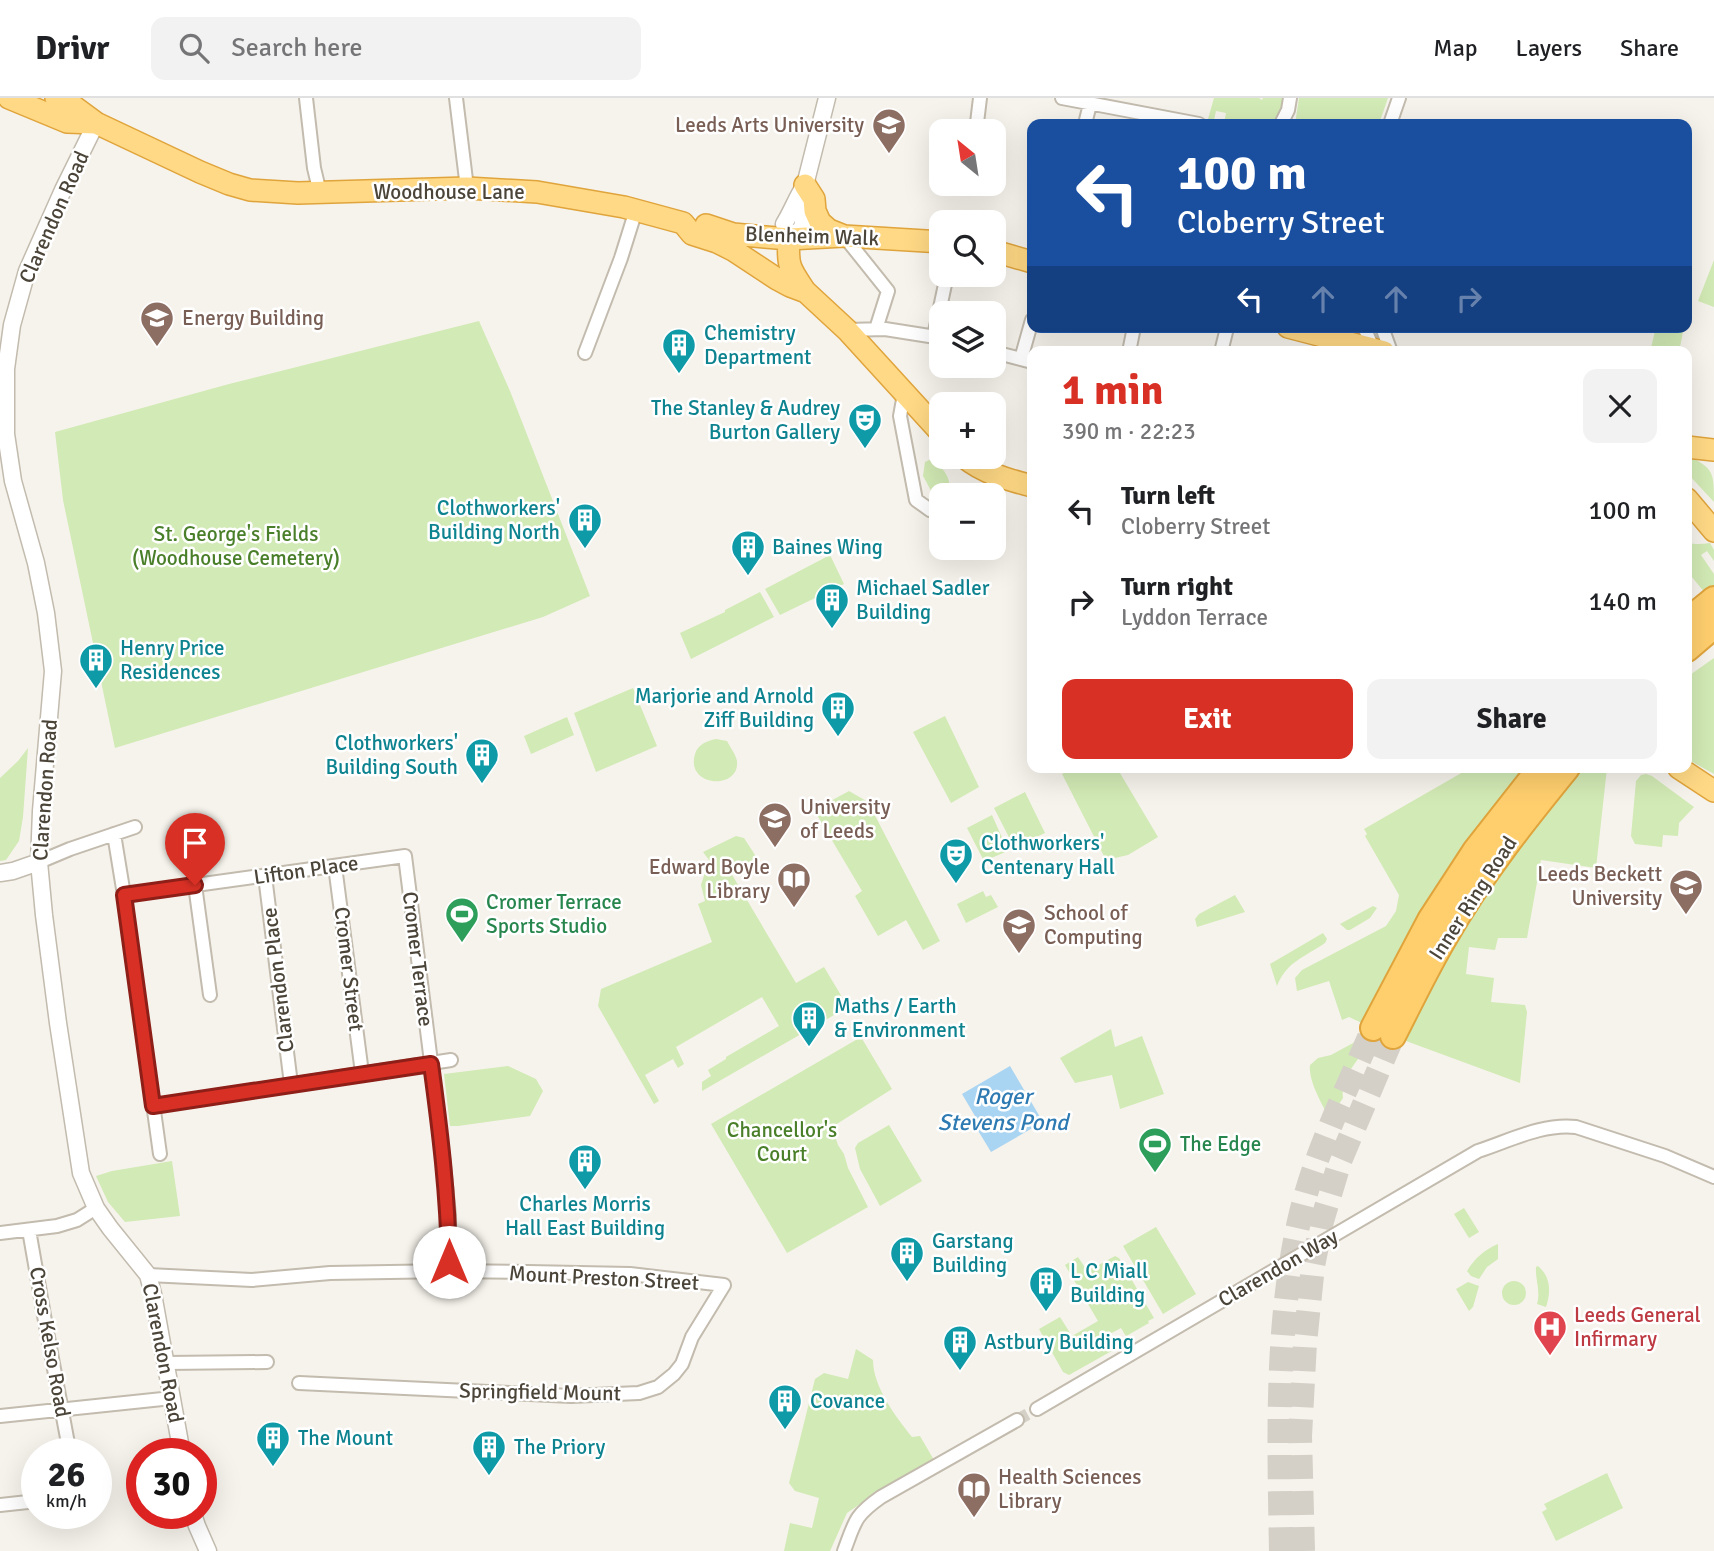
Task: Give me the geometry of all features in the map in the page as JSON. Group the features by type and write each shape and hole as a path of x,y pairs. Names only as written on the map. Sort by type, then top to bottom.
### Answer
{"highway":[{"name":"Woodhouse Lane","path":"9,98 67,122 96,122"},
{"name":"Woodhouse Lane","path":"56,98 65,100 96,122 229,184 250,190 320,192 467,188 537,192 636,210 683,223 692,234 717,242 776,279 806,292 846,330 929,420"},
{"path":"805,185 814,199 820,222 829,230 844,236"},
{"name":"Blenheim Walk","path":"683,223 696,222 733,234 789,239 844,236 929,241"},
{"path":"751,261 771,260 779,255 789,239"},
{"path":"789,239 787,257 790,270 806,292"},
{"path":"1006,254 1027,261"},
{"path":"1338,333 1370,346"},
{"path":"1692,448 1714,450"},
{"path":"982,469 1001,478 1027,485"},
{"path":"1692,505 1708,523"},
{"path":"1692,617 1714,599"},
{"path":"1692,645 1714,626"},
{"path":"1692,661 1714,647"},
{"name":"Inner Ring Road","path":"1536,773 1475,851 1430,920 1383,1032 1488,868 1563,773"},
{"path":"1687,773 1714,791"}],"street":[{"path":"306,98 314,168 320,192"},
{"path":"456,98 467,188"},
{"path":"789,239 784,224 805,185 827,98"},
{"path":"977,119 980,98"},
{"path":"1062,98 1090,104 1116,103 1166,119"},
{"path":"1284,119 1290,98"},
{"path":"1392,119 1399,98"},
{"path":"1086,119 1090,104"},
{"name":"Clarendon Road","path":"96,122 27,271 12,325 6,369 6,434 9,462 36,563 46,613 52,671 39,862 58,1023 81,1173 96,1208 148,1275 180,1438"},
{"path":"585,352 621,258 636,210"},
{"path":"844,236 888,291 876,329"},
{"path":"846,330 876,329 929,336"},
{"path":"1006,355 1027,360"},
{"path":"904,394 900,416 916,500 929,509"},
{"path":"996,483 1001,478"},
{"path":"0,873 13,871 135,827"},
{"path":"114,834 160,1154"},
{"name":"Lifton Place","path":"124,895 405,856"},
{"name":"Cromer Terrace","path":"405,856 444,1165 449,1215 449,1271"},
{"name":"Cromer Street","path":"335,866 362,1073"},
{"name":"Clarendon Place","path":"265,876 290,1084"},
{"path":"195,885 211,995"},
{"path":"153,1106 451,1060"},
{"name":"Clarendon Way","path":"1037,1409 1478,1151 1561,1125 1576,1126 1665,1156 1714,1177"},
{"path":"0,1233 57,1226 77,1220 96,1208"},
{"name":"Cross Kelso Road","path":"29,1230 67,1438"},
{"name":"Mount Preston Street","path":"148,1275 252,1280 330,1273 449,1271 630,1275 724,1285"},
{"name":"Springfield Mount","path":"299,1383 571,1396 639,1393 658,1387 682,1364 692,1337 724,1285"},
{"path":"166,1363 267,1362"},
{"path":"0,1416 172,1398"},
{"path":"844,1551 857,1518 866,1508 1017,1420"},
{"path":"0,1505 21,1503"},
{"path":"198,1529 208,1551"}],"green space":[{"path":"1214,98 1287,98 1281,119 1225,119 1226,113 1216,111 1214,119 1208,119"},
{"path":"1299,98 1388,98 1381,119 1296,119"},
{"path":"1714,260 1714,307 1698,301"},
{"name":"St. George's Fields (Woodhouse Cemetery)","path":"479,321 510,391 590,596 543,617 115,748 63,500 55,432 229,384"},
{"path":"1655,333 1683,333 1680,346 1651,346"},
{"path":"1692,458 1711,472 1714,502 1692,478"},
{"path":"929,460 929,469 942,469 949,483 929,483 929,487 923,476 925,462"},
{"path":"1692,543 1710,543 1714,550 1714,561 1707,551 1701,555 1714,574 1714,587 1705,593 1692,577"},
{"path":"830,555 844,584 780,615 765,589"},
{"path":"760,592 774,617 691,659 680,633"},
{"path":"1714,658 1714,774 1692,762 1692,673"},
{"path":"633,688 657,746 596,772 574,713"},
{"path":"945,716 979,787 951,803 913,732"},
{"path":"567,717 574,735 531,754 524,736"},
{"path":"716,739 727,741 737,761 736,771 722,781 705,779 694,765 698,748"},
{"path":"28,748 19,841 6,860 0,861 0,778"},
{"path":"1120,773 1158,837 1128,855 1106,860 1062,774"},
{"path":"1461,773 1519,773 1468,841 1364,1024 1349,1017 1342,1020 1329,981 1297,991 1295,978 1302,970 1386,926 1396,911 1399,895 1365,836 1367,834 1364,829"},
{"path":"1579,773 1606,773 1596,868 1541,860 1527,938 1498,938 1495,950 1469,947 1466,974 1494,978 1491,1002 1525,1005 1527,1012 1520,1083 1406,1041 1426,995 1478,903 1540,818"},
{"path":"1646,774 1694,807 1679,823 1678,836 1663,835 1662,847 1635,844 1631,836 1636,781"},
{"path":"849,791 868,802 940,941 923,950 906,920 878,936 855,896 862,891 814,810"},
{"path":"1025,792 1045,833 1014,847 994,808"},
{"path":"992,815 1008,851 984,861 967,828"},
{"path":"736,836 744,838 757,858 731,873 796,983 824,967 848,1007 702,1091 702,1082 711,1076 708,1070 779,1026 762,997 676,1047 684,1064 678,1068 673,1059 645,1075 659,1101 654,1104 598,1006 601,989 712,942 698,904 705,901 701,885 709,860 703,852"},
{"path":"983,891 986,897 991,895 998,907 966,923 957,904"},
{"path":"1235,895 1245,912 1197,927 1195,919 1199,914"},
{"path":"1373,906 1377,908 1370,918 1350,930 1340,924"},
{"path":"1323,933 1327,939 1325,943 1291,965 1277,986 1270,964"},
{"path":"1111,1029 1115,1047 1142,1036 1164,1094 1120,1109 1112,1075 1075,1083 1060,1058"},
{"name":"Chancellor's Court","path":"861,1037 892,1089 832,1127 848,1168 868,1207 787,1253 711,1124"},
{"path":"1355,1042 1369,1045 1347,1077 1343,1098 1333,1113 1328,1115 1313,1084 1310,1065 1318,1058 1331,1055"},
{"path":"508,1066 536,1079 543,1091 530,1116 450,1126 444,1074"},
{"path":"889,1125 922,1181 880,1206 860,1169 855,1148 858,1143"},
{"path":"172,1161 180,1216 125,1222 108,1202 96,1176 112,1171"},
{"path":"1464,1208 1479,1232 1469,1238 1454,1214"},
{"path":"1156,1227 1196,1294 1163,1314 1123,1246"},
{"path":"1498,1244 1498,1259 1487,1267 1479,1279 1471,1276 1467,1271 1473,1262"},
{"path":"1115,1256 1119,1258 1154,1318 1128,1335 1130,1340 1123,1343 1127,1338 1121,1328 1093,1343 1098,1352 1114,1343 1117,1348 1069,1375 1063,1372 1039,1329 1060,1317 1072,1336 1098,1321 1065,1265 1078,1257 1086,1269"},
{"path":"1538,1266 1549,1285 1546,1307 1537,1304"},
{"path":"1514,1281 1525,1288 1526,1293 1519,1304 1514,1305 1503,1298 1502,1293 1509,1282"},
{"path":"1468,1282 1479,1286 1473,1307 1469,1311 1456,1289"},
{"path":"856,1349 873,1360 877,1381 886,1401 912,1437 920,1436 934,1460 847,1513 830,1551 784,1551 790,1523 812,1528 819,1498 795,1491 789,1483 815,1379 824,1373 848,1379"},
{"path":"1607,1473 1623,1508 1556,1541 1542,1512 1547,1509 1544,1504"}],"water":[{"name":"Roger Stevens Pond","path":"1010,1066 1043,1122 991,1152 971,1119 975,1116 962,1094"}],"tunnel":[{"path":"1281,1551 1280,1383 1292,1258 1314,1168 1373,1028"},
{"path":"1303,1551 1300,1436 1305,1343 1313,1266 1322,1221 1340,1161 1393,1036"},
{"path":"1017,1420 1037,1409"}],"place":[{"name":"Leeds Arts University","path":"889,155"},
{"name":"Energy Building","path":"157,348"},
{"name":"Chemistry Department","path":"679,375"},
{"name":"The Stanley & Audrey Burton Gallery","path":"865,450"},
{"name":"Clothworkers' Building North","path":"585,550"},
{"name":"Baines Wing","path":"748,577"},
{"name":"Michael Sadler Building","path":"832,630"},
{"name":"Henry Price Residences","path":"96,690"},
{"name":"Marjorie and Arnold Ziff Building","path":"838,738"},
{"name":"Clothworkers' Building South","path":"482,785"},
{"name":"University of Leeds","path":"775,849"},
{"name":"Clothworkers' Centenary Hall","path":"956,885"},
{"name":"Edward Boyle Library","path":"794,909"},
{"name":"Leeds Beckett University","path":"1686,916"},
{"name":"Cromer Terrace Sports Studio","path":"462,944"},
{"name":"School of Computing","path":"1019,955"},
{"name":"Maths / Earth & Environment","path":"809,1048"},
{"name":"The Edge","path":"1155,1174"},
{"name":"Charles Morris Hall East Building","path":"585,1191"},
{"name":"Garstang Building","path":"907,1283"},
{"name":"L C Miall Building","path":"1046,1313"},
{"name":"Leeds General Infirmary","path":"1550,1357"},
{"name":"Astbury Building","path":"960,1372"},
{"name":"Covance","path":"785,1431"},
{"name":"The Mount","path":"273,1468"},
{"name":"The Priory","path":"489,1477"},
{"name":"Health Sciences Library","path":"974,1519"}],"route":[{"path":"195,885 124,895 153,1106 431,1064 449,1215 449,1262"}]}
